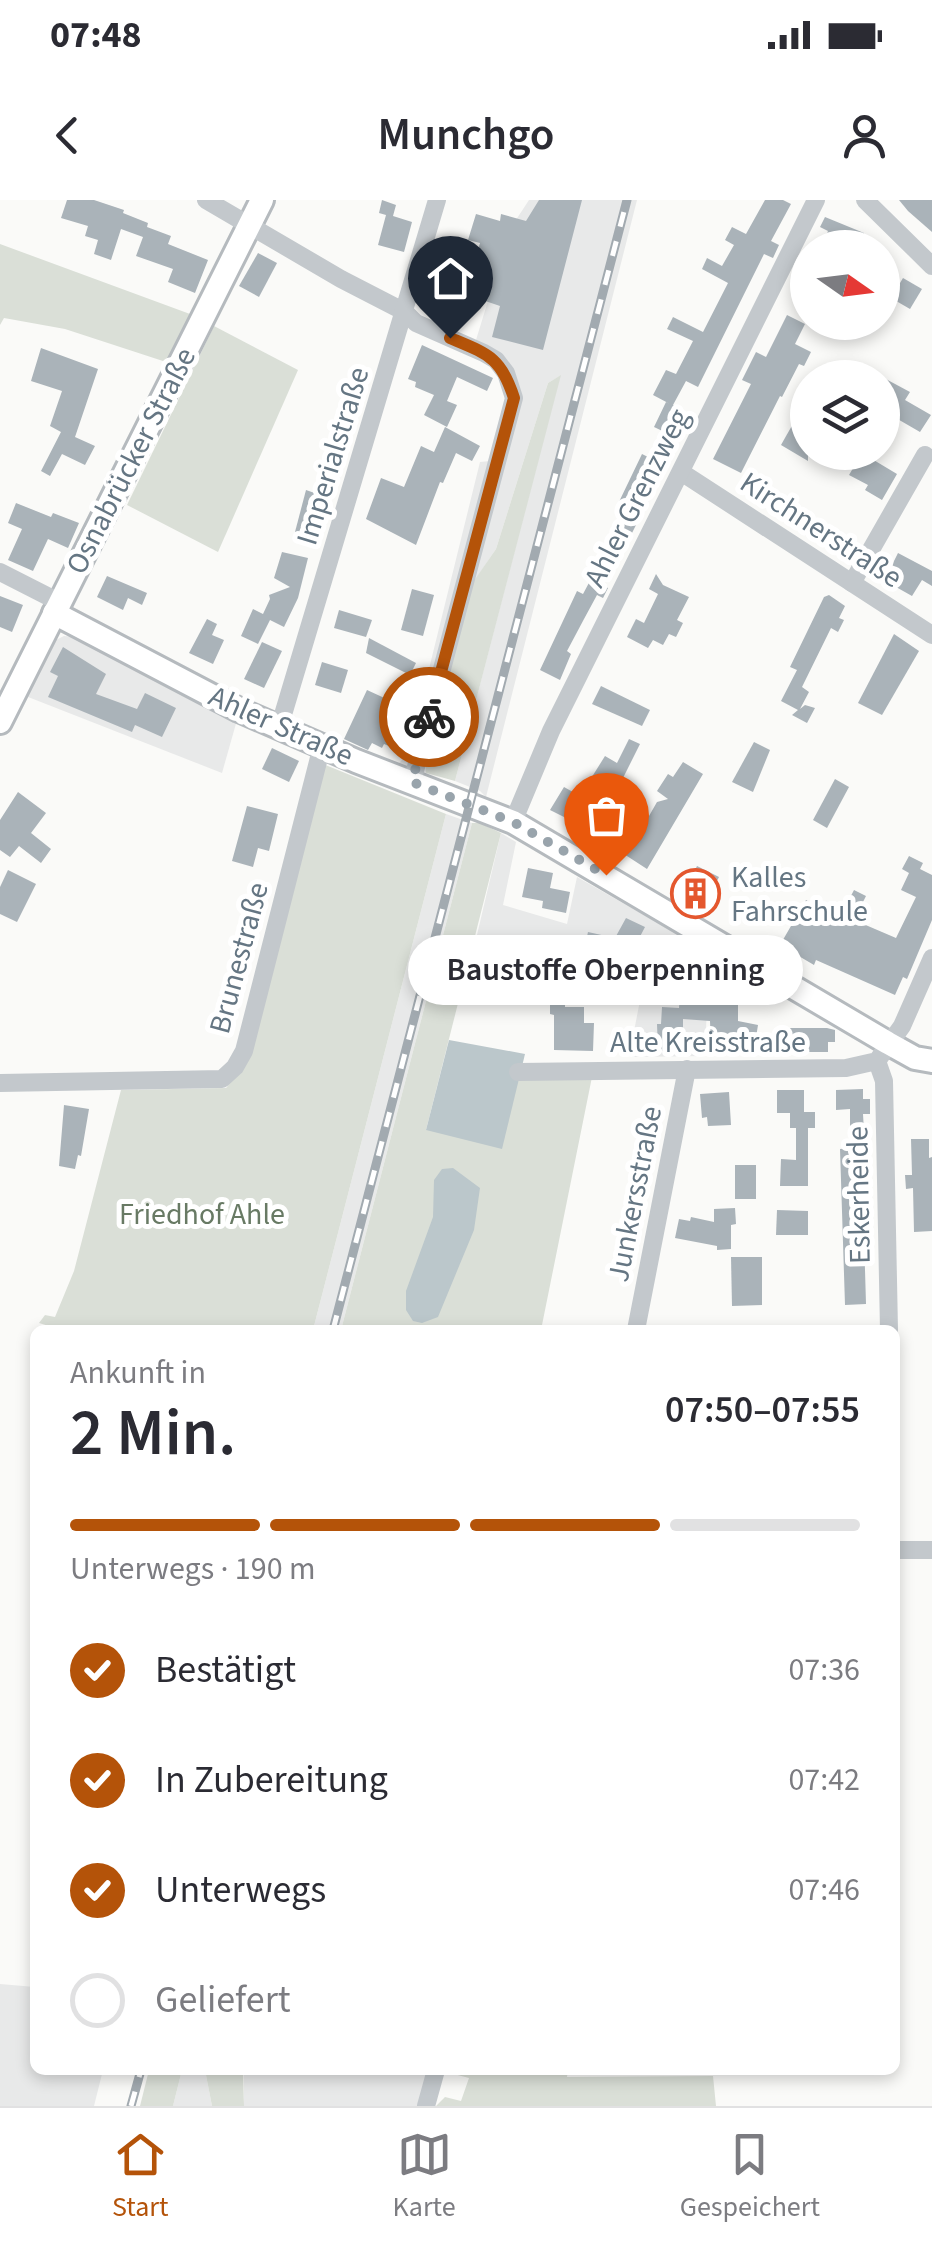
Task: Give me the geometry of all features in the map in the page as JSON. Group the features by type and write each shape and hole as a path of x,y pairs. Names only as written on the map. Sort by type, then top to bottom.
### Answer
{"main road":[{"name":"Osnabrücker Straße","path":"0,722 262,200"},
{"name":"Ahler Straße","path":"56,608 279,728 513,822 882,1052 932,1061"}],"street":[{"path":"206,200 405,312 416,323 496,360 506,373 514,398 412,782"},
{"name":"Imperialstraße","path":"279,728 437,200"},
{"name":"Ahler Grenzweg","path":"513,822 552,731 816,200"},
{"path":"865,200 932,266"},
{"path":"852,583 925,455"},
{"name":"Kirchnerstraße","path":"681,472 932,635"},
{"path":"0,572 56,608"},
{"name":"Brunestraße","path":"0,1084 222,1079 234,1067 244,1051 322,746"},
{"path":"882,1052 902,1026 932,958"},
{"name":"Alte Kreisstraße","path":"518,1072 846,1068 882,1052"},
{"name":"Eskerheide","path":"882,1052 889,1325"},
{"name":"Junkersstraße","path":"637,1325 687,1068"},
{"path":"900,1550 932,1550"},
{"path":"426,2106 435,2075"}],"shaded area":[{"path":"529,200 637,200 486,797 455,781 560,376 548,383 496,549 471,586 426,757 426,773 399,763 408,754 480,462 490,461 506,398 501,379 476,340 510,229"},
{"path":"64,636 78,637 237,720 222,773 23,695 50,643"},
{"path":"446,814 472,823 342,1325 314,1325"},
{"path":"501,833 516,842 503,905 567,924 577,877 709,952 705,1056 629,1057 642,990 472,956"},
{"path":"449,1040 525,1054 502,1149 426,1130"},
{"path":"453,1168 480,1188 474,1230 438,1317 422,1323 413,1321 406,1310 406,1291 433,1217 434,1180 442,1169"},
{"path":"0,1984 30,1987 30,2075 102,2075 94,2106 0,2106"},
{"path":"181,2075 206,2075 212,2106 173,2106"},
{"path":"244,2075 428,2075 419,2106 244,2106"}],"green space":[{"path":"0,244 190,314 166,362 65,329 4,318 0,325"},
{"path":"214,326 298,370 218,552 127,505"},
{"path":"561,375 455,781 426,773 426,757 471,585 496,549 548,383"},
{"name":"Friedhof Ahle","path":"323,764 446,814 314,1325 39,1323 45,1315 55,1317 74,1271 121,1090 226,1088 244,1067"},
{"path":"472,823 480,823 501,833 426,1130 521,1075 593,1072 542,1325 342,1325"},
{"path":"148,2075 181,2075 173,2106 140,2106"},
{"path":"206,2075 243,2075 244,2106 212,2106"},
{"path":"458,2075 713,2076 716,2106 436,2106 445,2097 461,2101 469,2078"}],"building":[{"path":"67,200 94,200 124,210 123,213 148,223 147,227 171,236 168,244 208,260 195,293 168,282 173,269 136,256 143,237 121,229 111,260 94,254 98,240 85,236 88,226 61,218"},
{"path":"382,200 396,205 393,216 412,222 404,252 378,245 386,215 379,213"},
{"path":"539,200 582,200 543,350 492,337 500,306 450,289 454,277 468,282 480,243 468,240 476,214 500,221 501,214 526,221"},
{"path":"765,200 791,204 771,241 779,245 773,258 764,254 698,387 686,381 673,405 685,411 673,436 654,427 666,402 670,404 653,395 666,370 676,374 693,341 667,329 673,317 703,332 728,283 702,269 707,258 722,266 734,245 725,240 732,227 746,234"},
{"path":"899,200 932,200 932,232 908,211"},
{"path":"825,217 857,230 826,230 820,227"},
{"path":"258,253 277,263 259,297 239,286"},
{"path":"903,278 922,289 910,309 900,303"},
{"path":"787,315 790,316 790,340 797,340 795,344 811,352 807,360 790,360 790,381 741,473 713,459 751,384 742,380 756,352 766,357"},
{"path":"422,345 493,378 487,391 457,377 447,401 457,405 447,427 424,415 434,395 415,387 416,382 408,379"},
{"path":"41,348 98,369 75,437 95,446 85,465 62,454 50,476 41,471 61,432 50,426 62,391 31,381"},
{"path":"900,387 910,392 905,400 931,415 920,432 900,420"},
{"path":"445,427 480,446 472,461 456,453 443,483 440,482 416,545 366,519 381,478 404,487 421,446 434,452"},
{"path":"790,429 790,450 781,445"},
{"path":"642,454 660,463 633,513 640,517 618,561 603,553 625,510 617,506"},
{"path":"852,470 890,470 897,474 882,500 865,490 868,485 849,475"},
{"path":"306,490 326,497 313,541 295,532"},
{"path":"16,503 79,523 68,548 48,539 33,571 8,560 22,529 8,523"},
{"path":"282,552 308,558 298,598 284,627 270,620 258,644 241,636 253,609 263,614 269,595 290,587 274,578"},
{"path":"898,553 932,571 932,586 922,580 912,596 896,587 902,571 892,565"},
{"path":"656,574 663,585 689,597 677,620 683,623 676,637 669,634 663,645 653,640 648,648 627,637 636,619 644,623 658,594 649,589"},
{"path":"107,576 147,593 142,605 128,598 123,610 97,597"},
{"path":"591,579 608,588 603,598 597,595 567,651 571,654 560,680 540,670 577,591 583,594"},
{"path":"412,589 434,595 423,636 401,630"},
{"path":"829,595 845,606 839,618 844,620 838,632 831,628 802,687 809,692 800,709 805,705 815,708 807,723 792,715 798,710 781,701 797,670 790,667 824,597"},
{"path":"0,596 23,605 12,632 0,627"},
{"path":"339,610 372,620 366,637 334,628"},
{"path":"207,619 217,624 212,635 224,640 213,664 189,653"},
{"path":"894,634 919,651 882,715 858,703"},
{"path":"369,638 416,663 410,675 366,653"},
{"path":"262,642 282,651 264,688 244,679"},
{"path":"63,647 106,674 96,694 137,709 145,693 176,708 162,737 135,725 132,732 48,697 58,676 50,672"},
{"path":"322,662 348,670 341,693 315,685"},
{"path":"601,686 650,710 642,726 592,704"},
{"path":"367,690 404,707 389,746 384,744 382,748 372,743 368,750 344,739"},
{"path":"629,739 640,744 615,794 649,816 657,802 668,799 657,791 668,774 673,777 683,762 703,774 647,869 610,845 620,830 583,807 574,822 550,810 564,787 580,796 605,756 617,763"},
{"path":"754,742 770,750 753,792 732,782"},
{"path":"272,748 299,761 289,782 262,769"},
{"path":"835,779 849,787 827,828 813,820"},
{"path":"18,792 46,813 31,833 51,849 41,863 19,846 10,857 0,850 0,820"},
{"path":"247,806 278,814 269,851 258,848 253,867 232,861"},
{"path":"909,856 923,863 920,869 932,875 932,920 907,979 903,977 895,995 816,960 814,965 780,945 806,900 839,919 854,890 866,896 854,920 896,938 916,897 901,890 909,873 902,869"},
{"name":"Kalles Fahrschule","path":"697,866 719,877 701,912 679,901"},
{"path":"528,868 553,873 550,888 570,892 566,913 542,908 543,901 522,897"},
{"path":"8,870 36,884 17,922 0,914 0,887"},
{"path":"626,918 645,927 633,950 637,951 629,983 568,973 573,951 583,954 588,932 615,938"},
{"path":"682,962 701,962 700,984 738,984 738,1021 758,1025 754,1050 711,1050 710,1021 683,1019 683,1051 658,1051 657,1024 661,1024 662,1007 679,1008"},
{"path":"550,1000 565,1000 565,1007 584,1007 584,1023 594,1023 593,1051 554,1050"},
{"path":"783,1028 835,1030 835,1042 828,1042 828,1052 783,1052"},
{"path":"863,1089 863,1099 870,1099 870,1114 863,1114 870,1236 864,1236 866,1304 845,1305 840,1149 850,1148 850,1109 836,1110 836,1090"},
{"path":"777,1090 804,1090 804,1112 815,1112 815,1128 808,1128 808,1186 780,1186 781,1159 796,1160 796,1128 790,1128 790,1113 777,1113"},
{"path":"729,1092 731,1125 708,1126 707,1117 702,1118 700,1094"},
{"path":"64,1105 89,1109 75,1169 59,1166"},
{"path":"911,1139 929,1139 932,1231 914,1232 913,1188 906,1189 905,1175 912,1175"},
{"path":"735,1165 756,1165 756,1199 735,1199"},
{"path":"735,1208 731,1249 717,1250 717,1246 675,1238 679,1219 690,1221 691,1217 714,1222 714,1209"},
{"path":"777,1210 808,1211 808,1235 776,1235"},
{"path":"731,1257 762,1257 762,1305 732,1306"}],"railway":[{"path":"334,1325 627,200"},
{"path":"131,2106 140,2075"}],"way so far":[{"path":"429,717 412,782 513,822 606,875"}],"place":[{"name":"Baustoffe Oberpenning","path":"606,875"},
{"name":"Kalles Fahrschule","path":"696,894"}],"route":[{"path":"429,717 514,398 506,373 496,360 450,338"}]}
